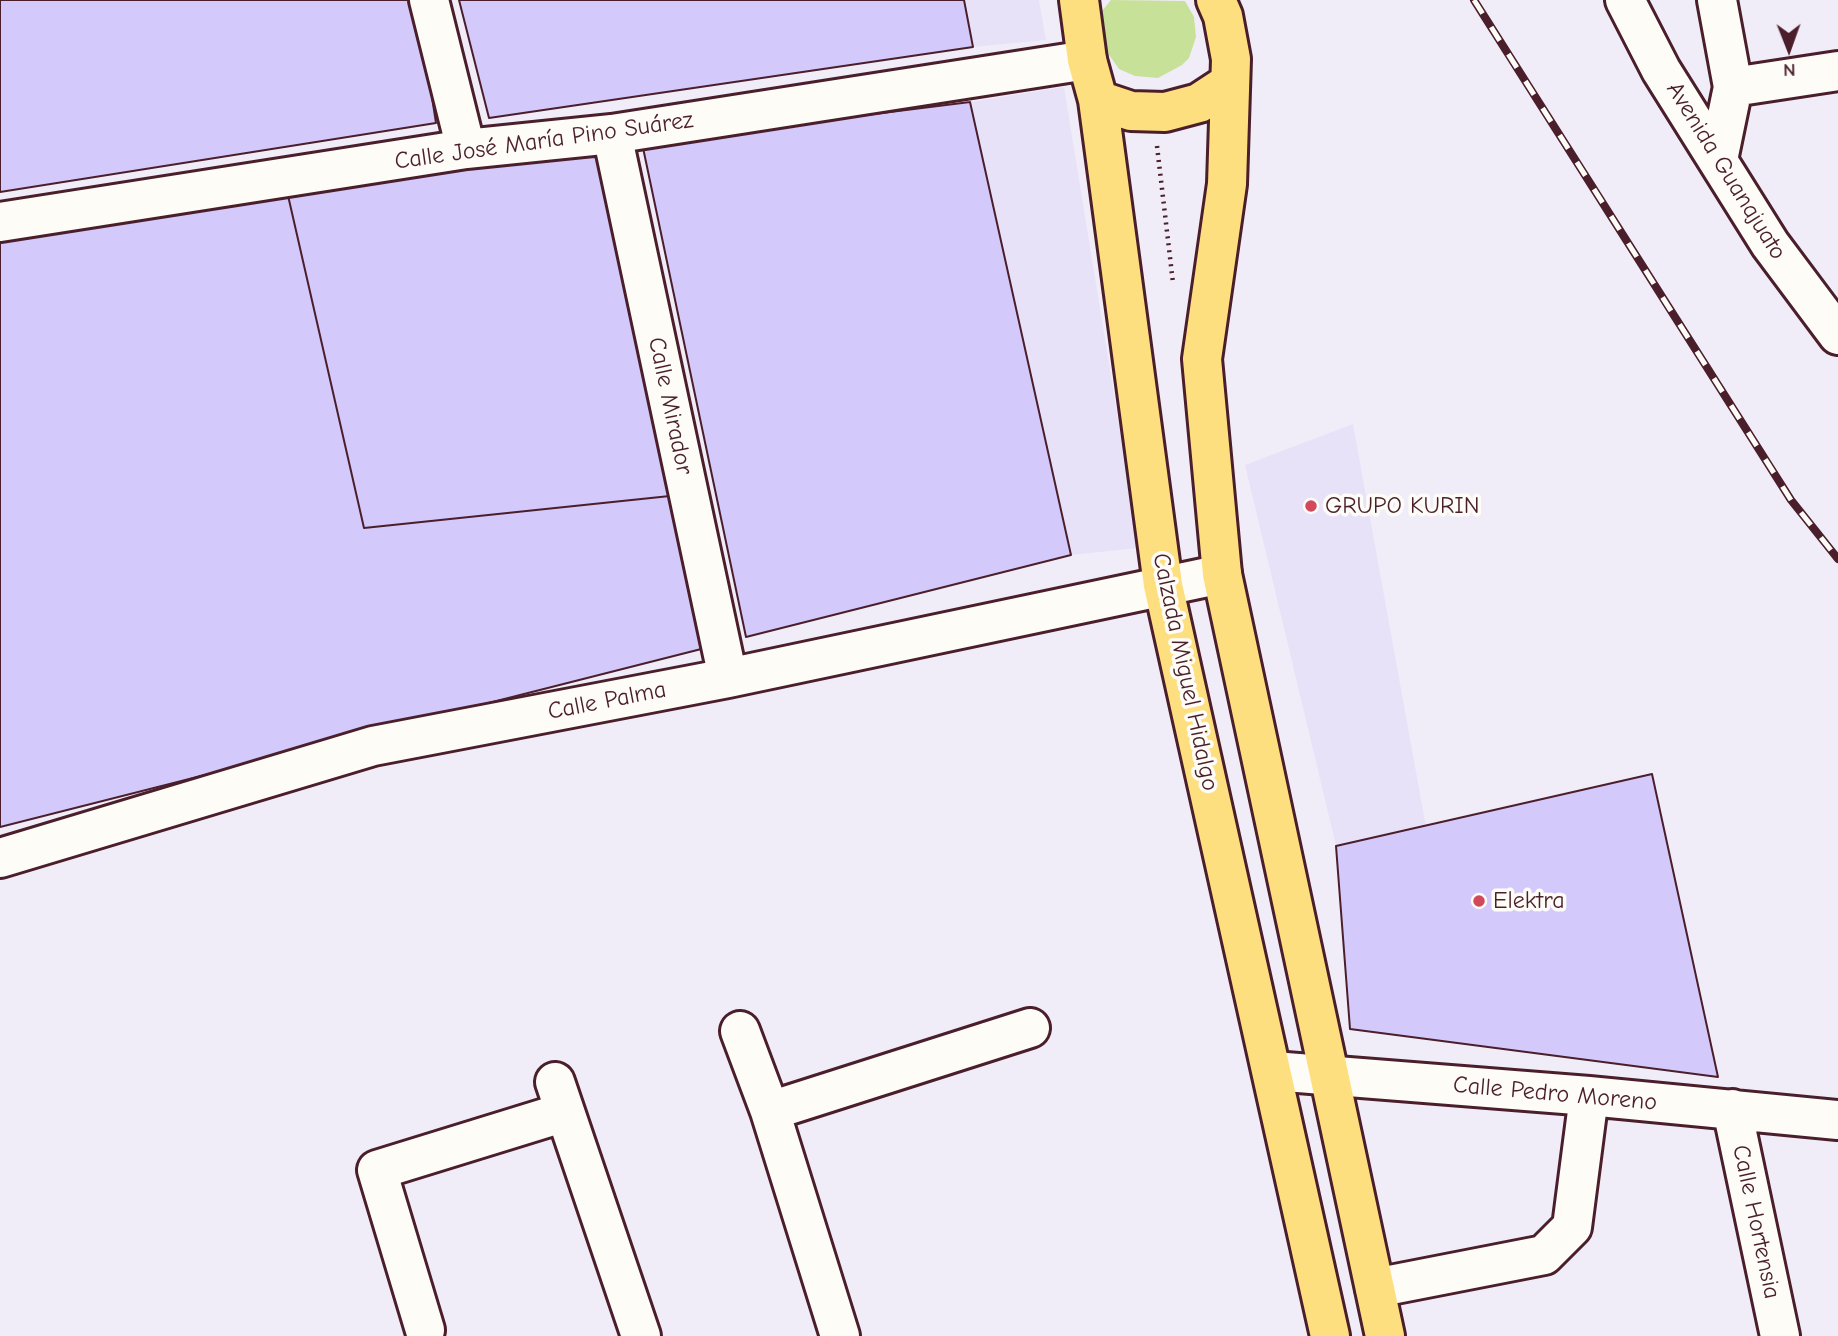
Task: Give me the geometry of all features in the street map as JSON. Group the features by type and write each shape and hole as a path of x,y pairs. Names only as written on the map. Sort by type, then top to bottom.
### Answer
{"main road":[{"path":"1216,0 1223,16 1231,59 1228,84 1227,184 1202,359 1222,574 1385,1336"},
{"name":"Calzada Miguel Hidalgo","path":"1084,4 1087,60 1098,100 1163,585 1330,1336"},
{"path":"1098,100 1130,111 1165,112 1199,103 1228,84"}],"street":[{"path":"429,0 466,149"},
{"name":"Avenida Guanajuato","path":"1625,0 1661,70 1770,244 1838,335"},
{"path":"1717,0 1733,87 1718,160"},
{"name":"Calle José María Pino Suárez","path":"0,222 466,149 612,134 1087,60"},
{"path":"1733,87 1838,71"},
{"name":"Calle Mirador","path":"612,134 728,678"},
{"name":"Calle Palma","path":"0,858 373,746 728,678 1222,574"},
{"path":"770,1111 1030,1028"},
{"path":"740,1031 770,1111 840,1336"},
{"name":"Calle Pedro Moreno","path":"1273,1071 1589,1096 1838,1120"},
{"path":"1375,1289 1544,1255 1572,1227 1589,1096"},
{"path":"425,1330 377,1170 560,1097 641,1336"},
{"name":"Calle Hortensia","path":"1732,1109 1780,1336"}],"shaded area":[{"path":"964,0 1039,0 1046,40 973,47"},
{"path":"1064,87 1139,548 1071,555 970,102"},
{"path":"1353,424 1426,827 1336,846 1245,465"}],"green space":[{"path":"1111,0 1185,1 1194,17 1196,37 1189,58 1158,78 1135,76 1119,69 1107,52 1101,34 1102,11"}],"building":[{"path":"0,0 417,0 436,123 0,192"},
{"path":"459,0 964,0 973,47 489,118"},
{"path":"970,102 1071,555 746,637 642,143"},
{"path":"612,134 689,494 364,528 284,178"},
{"path":"284,178 364,528 689,494 721,644 0,827 0,222"},
{"path":"1652,774 1718,1077 1350,1029 1336,846"}],"railway":[{"path":"1474,0 1791,500 1838,559"}],"place":[{"name":"GRUPO KURIN","path":"1311,506"},
{"name":"Elektra","path":"1479,901"}]}
